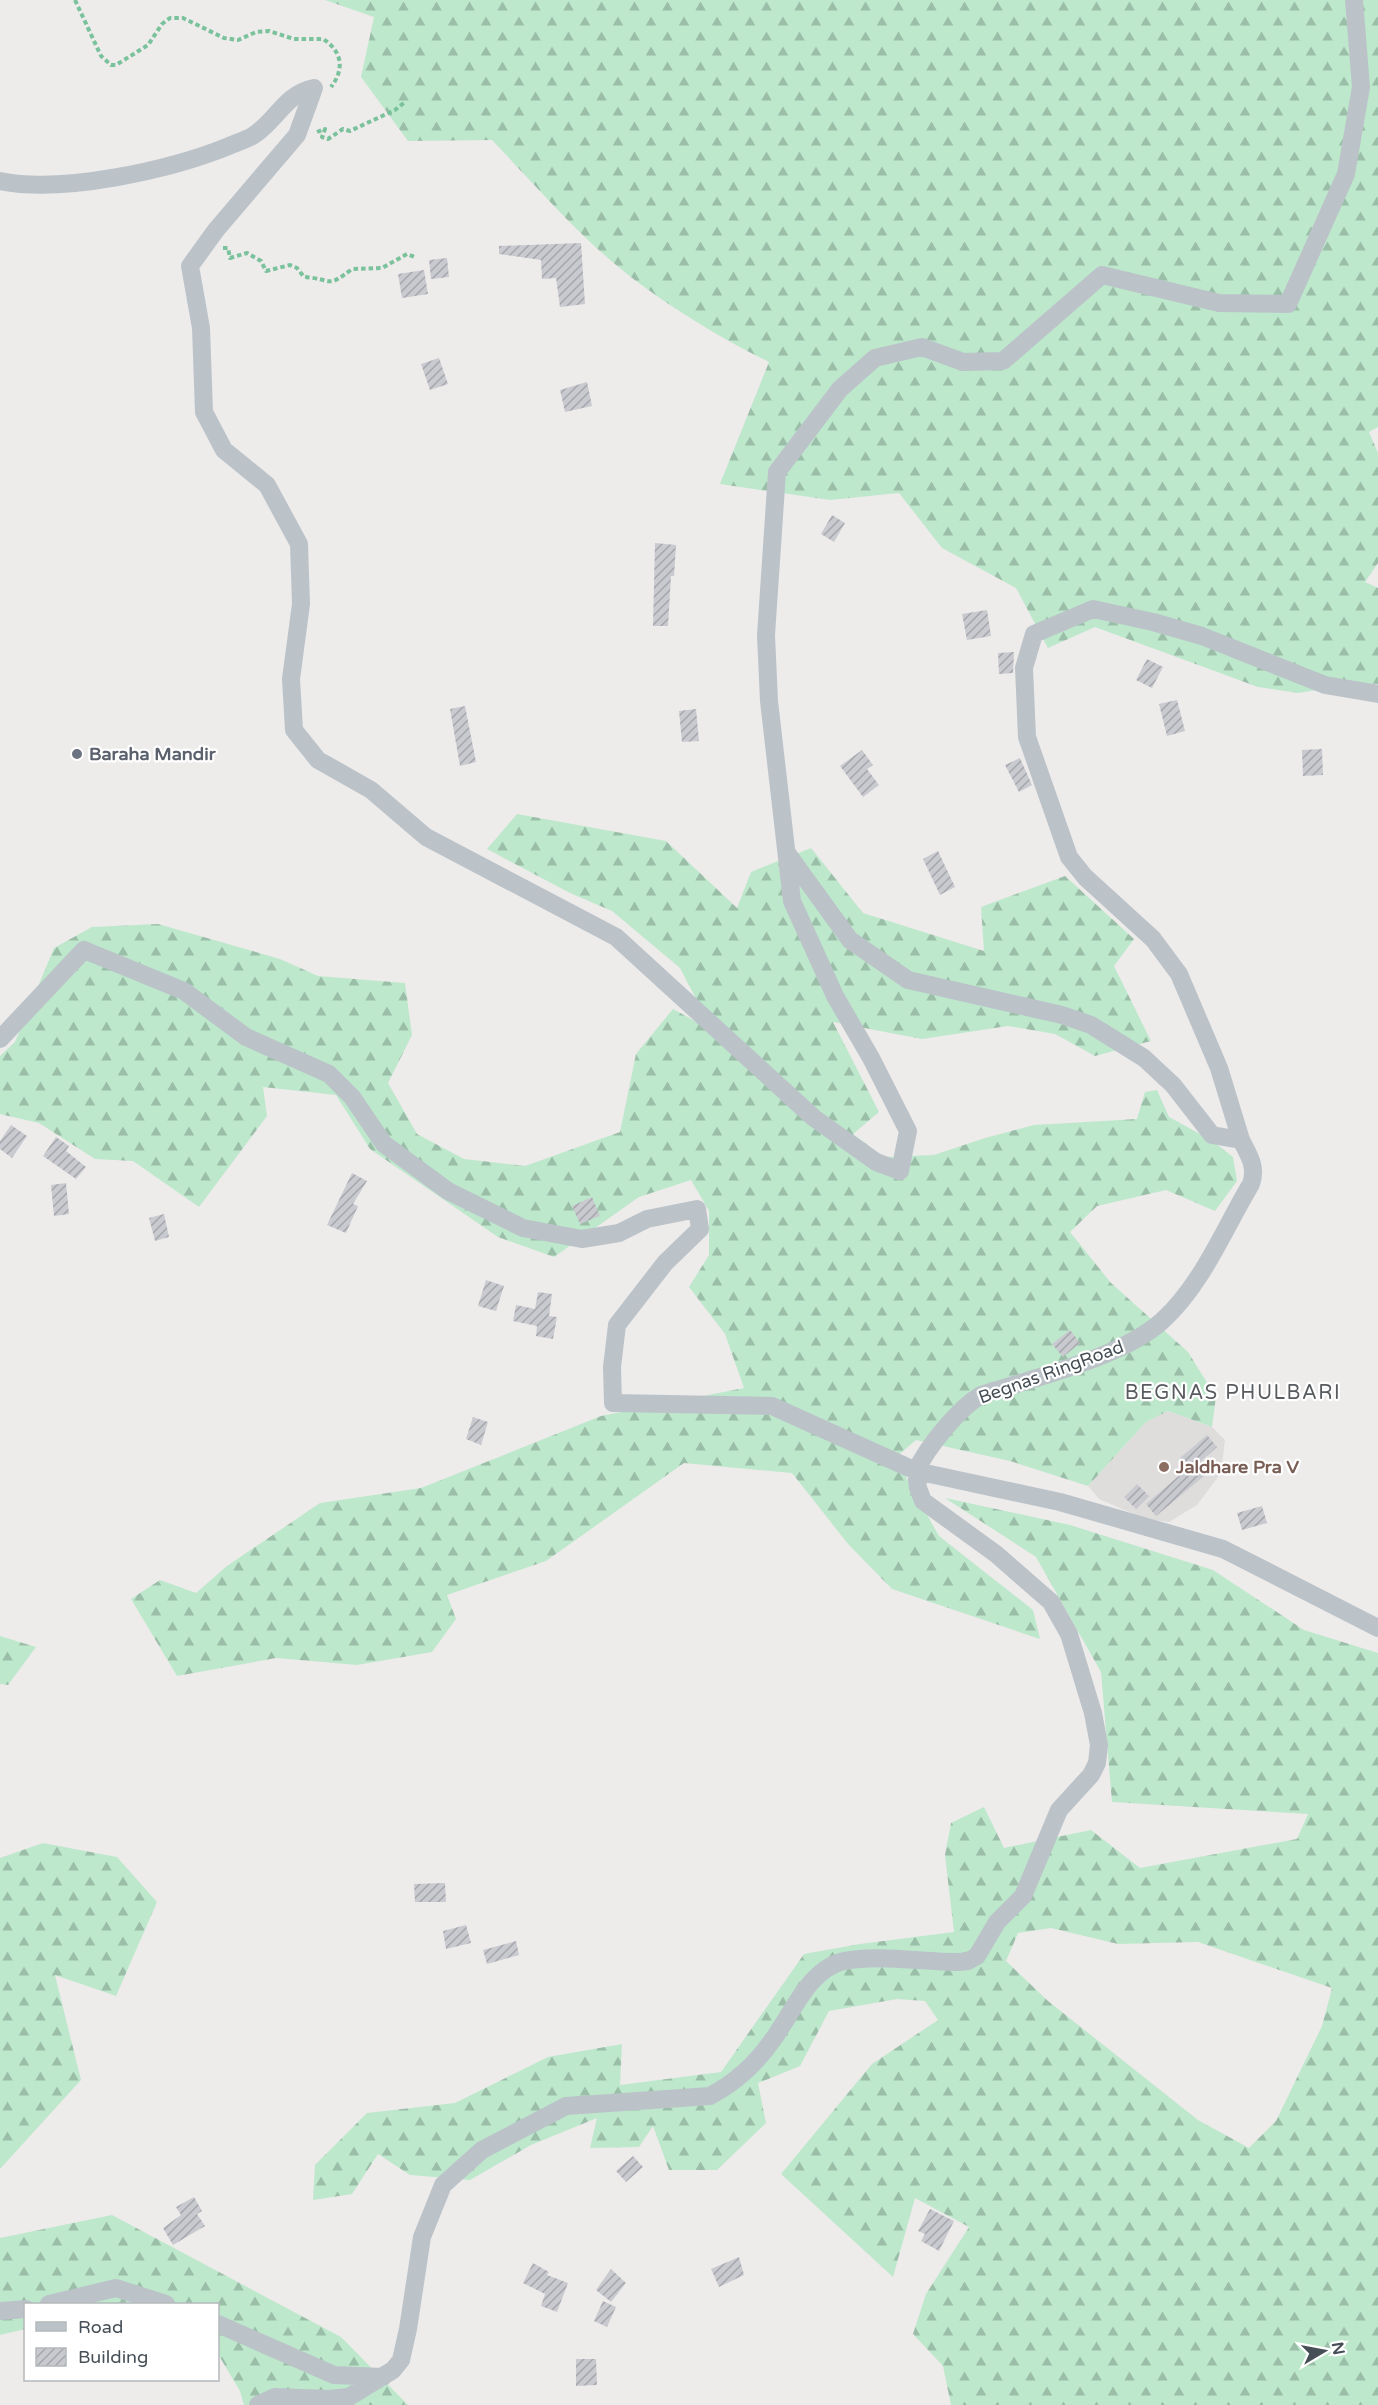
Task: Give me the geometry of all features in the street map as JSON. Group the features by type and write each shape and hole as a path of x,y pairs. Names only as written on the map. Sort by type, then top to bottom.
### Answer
{"street":[{"path":"0,181 25,186 70,182 150,170 199,158 254,135 299,92 314,88 297,135 211,237 190,266 201,328 204,412 224,450 267,485 299,544 301,604 291,679 294,730 318,760 371,790 426,837 616,937 814,1118 876,1162 900,1171 908,1131 871,1058 835,996 792,901 769,701 766,635 777,472 840,388 875,358 922,347 963,362 1003,361 1102,275 1219,303 1288,304 1346,174 1360,87 1354,0"},
{"name":"Begnas RingRoad","path":"916,1470 956,1416 981,1395 1098,1357 1132,1342 1162,1321 1206,1263 1255,1174 1252,1160 1241,1140 1219,1068 1179,974 1153,939 1085,877 1069,857 1027,737 1024,668 1034,634 1093,609 1153,622 1202,636 1325,685 1378,694"},
{"path":"786,851 850,940 908,980 1062,1015 1091,1024 1144,1058 1173,1085 1212,1135 1241,1140"},
{"path":"0,1039 84,950 183,991 246,1037 329,1074 352,1097 384,1144 448,1191 523,1228 582,1239 619,1233 647,1219 697,1209 700,1229 665,1263 617,1324 612,1367 612,1402 676,1406 772,1406 916,1470 1060,1502 1223,1549 1378,1628"},
{"path":"258,2405 274,2397 329,2400 349,2397 393,2370 401,2360 408,2330 422,2237 443,2185 482,2150 566,2106 710,2096 729,2086 751,2067 773,2039 808,1986 826,1969 841,1962 858,1959 968,1961 977,1956 997,1922 1023,1896 1059,1810 1091,1775 1096,1763 1099,1745 1093,1713 1069,1634 1051,1602 996,1554 923,1501 916,1470"},
{"path":"53,2303 116,2289 163,2303"},
{"path":"0,2311 24,2308"},
{"path":"219,2324 334,2376 383,2377"}],"path":[{"path":"75,0 101,56 111,65 116,65 148,45 162,24 170,18 183,18 224,38 238,40 269,31 294,39 323,39 338,52 339,75 332,86 310,100"},
{"path":"311,137 323,128 326,133 322,137 328,139 343,129 350,131 395,110 405,102"},
{"path":"211,237 223,248 228,248 230,258 247,253 261,261 266,271 290,265 297,268 304,277 333,282 341,281 352,269 382,268 407,254 415,257"}],"shaded area":[{"name":"Jaldhare Pra V","path":"1168,1411 1212,1427 1225,1440 1221,1473 1197,1505 1169,1522 1145,1519 1099,1499 1088,1486 1146,1422"}],"green space":[{"path":"325,0 1378,0 1378,427 1369,432 1378,453 1378,563 1365,582 1378,588 1378,684 1360,683 1298,693 1258,687 1095,627 1048,648 1016,588 942,548 899,493 830,500 720,484 769,362 684,314 616,265 561,214 492,140 408,141 361,77 374,17"},
{"path":"517,814 666,841 737,908 751,872 811,848 863,913 984,951 981,907 1065,876 1134,939 1114,966 1151,1041 1095,1056 1055,1034 1008,1026 922,1039 833,1022 879,1112 853,1134 884,1157 934,1155 1034,1125 1137,1119 1145,1092 1157,1090 1169,1117 1211,1140 1233,1157 1237,1181 1215,1211 1166,1190 1097,1206 1070,1232 1111,1283 1188,1352 1216,1397 1212,1427 1168,1411 1146,1422 1088,1486 1010,1461 916,1440 895,1458 939,1536 1033,1610 1040,1639 892,1589 848,1544 792,1473 684,1463 546,1561 447,1595 456,1619 432,1652 357,1665 276,1658 177,1676 131,1599 160,1580 196,1593 227,1566 320,1503 421,1488 601,1416 744,1388 725,1334 689,1287 709,1255 709,1211 691,1180 639,1197 554,1257 498,1237 370,1149 336,1095 263,1087 267,1116 199,1207 133,1161 95,1159 39,1123 0,1114 0,1056 15,1042 54,948 92,927 158,924 280,959 318,976 405,983 412,1035 388,1083 417,1134 464,1159 525,1166 620,1132 636,1054 673,1009 713,1031 680,968 612,911 570,893 487,849"},
{"path":"945,1498 1070,1525 1213,1570 1304,1630 1378,1653 1378,2405 951,2405 943,2366 913,2334 926,2294 969,2227 915,2198 893,2277 781,2174 872,2064 938,2020 925,2001 897,1999 829,2011 800,2066 758,2083 766,2123 717,2170 669,2170 653,2126 639,2147 590,2148 597,2118 531,2145 470,2180 410,2175 378,2154 352,2194 313,2200 315,2165 367,2113 455,2103 548,2057 622,2044 620,2085 721,2072 804,1954 954,1932 945,1855 951,1823 984,1807 1004,1848 1091,1830 1140,1868 1297,1839 1308,1814 1112,1802 1101,1672 1036,1557","holes":["1051,1928 1118,1944 1198,1942 1332,1988 1322,2026 1276,2121 1249,2148 1198,2120 1048,2001 1006,1961 1018,1933"]},
{"path":"0,1636 36,1647 8,1685 0,1684"},
{"path":"43,1843 117,1857 157,1902 116,1996 55,1975 81,2080 0,2169 0,1858"},
{"path":"112,2215 341,2337 408,2405 244,2405 240,2391 219,2356 219,2303 24,2303 24,2329 0,2335 0,2238"}],"building":[{"path":"581,243 585,304 560,307 556,278 542,279 541,260 499,254 499,246"},
{"path":"447,258 449,277 431,279 429,260"},
{"path":"424,270 428,294 402,298 398,274"},
{"path":"439,358 448,384 430,390 421,364"},
{"path":"587,382 592,406 565,412 560,390"},
{"path":"832,515 845,523 834,542 821,534"},
{"path":"655,543 676,545 674,576 671,576 668,626 653,626"},
{"path":"987,610 991,636 967,640 962,614"},
{"path":"1014,652 1013,673 999,674 998,653"},
{"path":"1147,659 1163,667 1152,688 1136,680"},
{"path":"1177,700 1185,731 1167,736 1159,704"},
{"path":"465,706 476,762 460,766 450,709"},
{"path":"696,709 699,741 682,742 679,711"},
{"path":"1322,749 1323,775 1303,776 1302,750"},
{"path":"862,750 873,765 867,769 879,785 863,797 840,766"},
{"path":"1020,758 1032,785 1019,792 1005,765"},
{"path":"938,851 955,887 940,895 923,859"},
{"path":"11,1125 27,1136 12,1158 0,1149 0,1141"},
{"path":"56,1137 69,1146 66,1151 86,1167 76,1179 43,1156"},
{"path":"352,1173 367,1181 353,1204 358,1206 346,1233 327,1225"},
{"path":"66,1183 69,1214 54,1216 51,1185"},
{"path":"592,1197 600,1216 580,1224 572,1206"},
{"path":"164,1214 169,1237 155,1241 149,1218"},
{"path":"486,1280 504,1286 496,1311 478,1306"},
{"path":"538,1292 552,1294 549,1316 557,1317 553,1339 536,1336 537,1326 513,1321 516,1305 535,1309"},
{"path":"1070,1330 1080,1343 1063,1357 1052,1344"},
{"path":"473,1417 488,1422 481,1445 466,1439"},
{"path":"1207,1435 1217,1447 1201,1461 1210,1471 1156,1516 1146,1504 1188,1468 1180,1458"},
{"path":"1137,1484 1149,1496 1136,1509 1124,1497"},
{"path":"1262,1506 1267,1523 1242,1530 1237,1513"},
{"path":"445,1883 446,1902 415,1902 414,1884"},
{"path":"466,1925 471,1943 446,1949 443,1931"},
{"path":"516,1941 519,1955 487,1964 483,1950"},
{"path":"633,2156 643,2167 626,2182 616,2171"},
{"path":"194,2197 202,2211 197,2214 205,2226 173,2245 163,2228 181,2215 176,2207"},
{"path":"930,2209 954,2221 939,2251 921,2241 925,2234 918,2231"},
{"path":"739,2257 744,2275 719,2287 711,2269"},
{"path":"533,2263 549,2272 547,2275 568,2283 557,2312 541,2306 545,2294 523,2283"},
{"path":"611,2269 626,2283 611,2302 596,2290"},
{"path":"603,2301 616,2307 607,2327 594,2321"},
{"path":"576,2359 596,2359 597,2385 576,2386"}],"place":[{"name":"Baraha Mandir","path":"77,754"},
{"name":"Jaldhare Pra V","path":"1164,1467"}],"district":[{"name":"BEGNAS PHULBARI","path":"1233,1392"}]}
